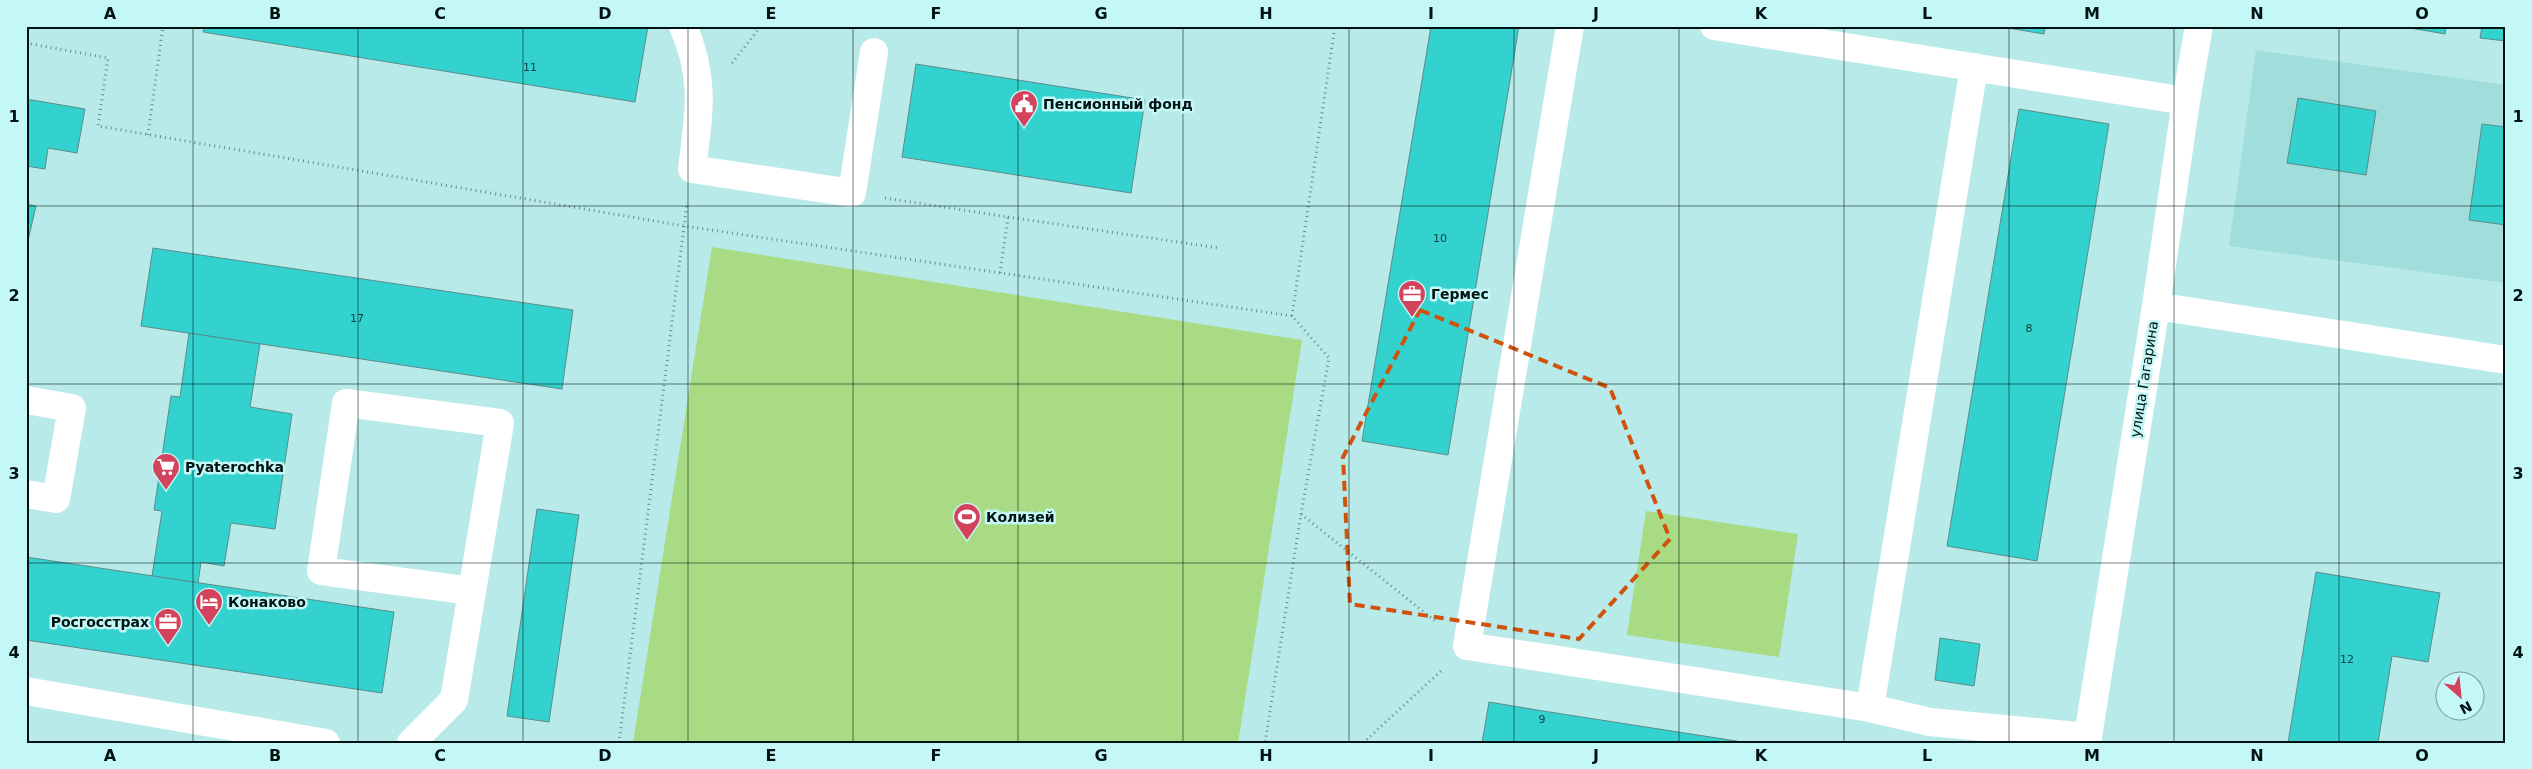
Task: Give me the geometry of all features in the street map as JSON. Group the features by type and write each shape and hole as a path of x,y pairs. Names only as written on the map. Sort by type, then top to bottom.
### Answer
{"street":[{"path":"683,26 693,49 701,100 692,168 852,193 874,52"},
{"path":"1570,26 1467,646 1870,708 1930,722 2088,740"},
{"path":"1714,26 2186,100"},
{"path":"2156,306 2186,100 2199,26"},
{"path":"1870,708 1974,67"},
{"name":"улица Гагарина","path":"2088,740 2156,306 2506,360"},
{"path":"26,400 72,408 56,499 26,494"},
{"path":"412,743 454,700 500,423 346,403 321,571 472,591"},
{"path":"26,691 326,743"}],"path":[{"path":"148,135 163,26"},
{"path":"1292,316 1335,26"},
{"path":"26,43 108,58 98,126 684,226 1292,316 1329,358 1301,514 1265,743"},
{"path":"619,743 692,168"},
{"path":"852,193 1219,248"},
{"path":"1000,273 1008,216"},
{"path":"1301,514 1467,646 1363,743"}],"highlighted area":[{"path":"1420,310 1610,388 1670,539 1579,639 1350,604 1343,457"}],"shaded area":[{"path":"2256,50 2506,85 2506,283 2229,246"}],"green space":[{"name":"Колизей","path":"712,247 1302,340 1238,743 633,743"},
{"path":"1646,511 1798,534 1779,657 1627,635"}],"building":[{"path":"204,26 648,26 635,102 203,32"},
{"path":"1431,26 1519,26 1448,455 1362,441"},
{"path":"1996,26 2045,26 2044,34"},
{"path":"2399,26 2446,26 2445,34"},
{"path":"2482,26 2506,26 2506,41 2480,38"},
{"name":"Пенсионный фонд","path":"916,64 1145,100 1131,193 902,157"},
{"path":"2298,98 2376,111 2366,175 2287,163"},
{"path":"26,99 85,109 77,153 48,148 45,169 26,166"},
{"path":"2019,109 2109,124 2037,561 1947,546"},
{"path":"2482,124 2506,127 2506,225 2469,220"},
{"path":"26,204 36,206 26,249"},
{"path":"153,248 573,310 562,389 141,326"},
{"path":"189,333 260,344 250,407 292,414 275,529 231,523 224,566 201,562 198,583 152,576 162,511 154,510 171,396 180,397"},
{"path":"537,509 579,515 549,722 507,716"},
{"name":"Конаково","path":"26,557 394,612 382,693 26,640"},
{"path":"2316,572 2440,593 2428,662 2392,656 2378,743 2288,743"},
{"path":"1940,638 1980,644 1974,686 1935,680"},
{"path":"1489,702 1543,711 1749,743 1482,743"}],"place":[{"name":"Пенсионный фонд","path":"1024,128"},
{"name":"Гермес","path":"1412,318"},
{"name":"Pyaterochka","path":"166,491"},
{"name":"Колизей","path":"967,541"},
{"name":"Конаково","path":"209,626"},
{"name":"Росгосстрах","path":"168,646"}]}
